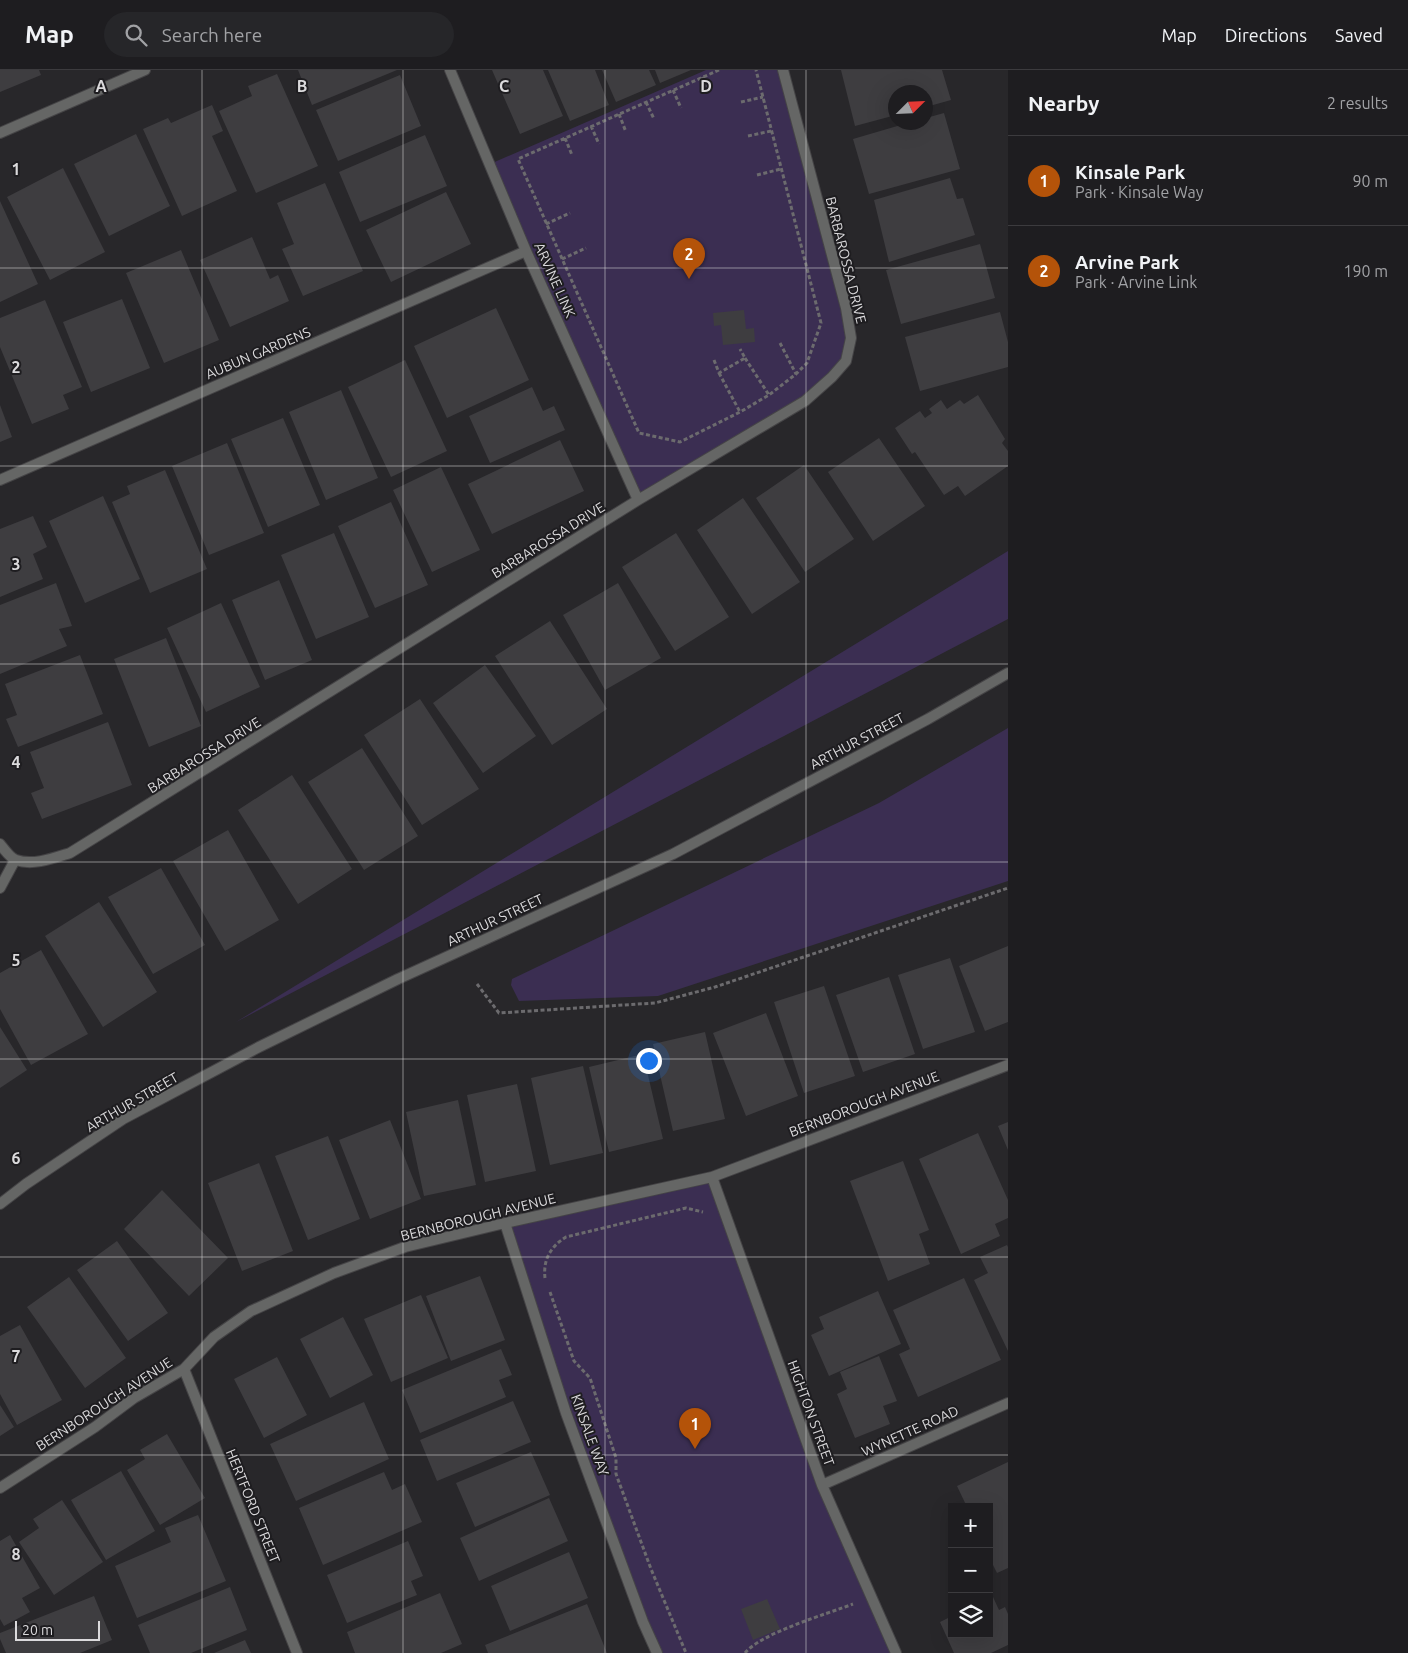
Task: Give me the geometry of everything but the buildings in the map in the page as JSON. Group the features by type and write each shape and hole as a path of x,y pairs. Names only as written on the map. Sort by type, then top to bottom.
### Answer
{"street":[{"path":"0,133 145,70"},
{"name":"ARVINE LINK","path":"450,70 526,251 638,500"},
{"name":"BARBAROSSA DRIVE","path":"15,860 30,862 50,860 70,853 638,500 805,401 832,377 846,361 851,338 846,308 783,70"},
{"name":"AUBUN GARDENS","path":"0,480 526,251"},
{"name":"ARTHUR STREET","path":"0,1204 26,1184 123,1119 259,1047 398,979 673,854 928,719 1008,673"},
{"path":"0,844 15,860 0,888"},
{"name":"BERNBOROUGH AVENUE","path":"0,1488 95,1427 134,1398 184,1369 214,1337 251,1311 325,1276 405,1247 712,1177 1008,1065"},
{"name":"HIGHTON STREET","path":"712,1177 822,1485 896,1653"},
{"name":"KINSALE WAY","path":"505,1223 566,1413 657,1653"},
{"name":"HERTFORD STREET","path":"184,1369 297,1653"},
{"name":"WYNETTE ROAD","path":"822,1485 1008,1403"}],"path":[{"path":"719,70 518,159 639,434 680,442 740,412 769,395 796,374 807,363 821,323 756,70"},
{"path":"702,77 708,94"},
{"path":"673,90 681,108"},
{"path":"741,102 763,97"},
{"path":"646,102 654,119"},
{"path":"619,114 626,132"},
{"path":"591,126 599,144"},
{"path":"748,136 771,131"},
{"path":"565,138 572,155"},
{"path":"757,175 781,169"},
{"path":"546,224 570,213"},
{"path":"562,259 586,248"},
{"path":"780,343 796,374"},
{"path":"740,348 744,358 769,395"},
{"path":"718,373 744,358"},
{"path":"714,360 718,373 740,412"},
{"path":"477,984 499,1013 655,1003 715,987 1008,888"},
{"path":"686,1653 650,1569 616,1474 616,1458 590,1378 574,1361 545,1277 545,1262 556,1243 566,1237 686,1208 706,1213"},
{"path":"745,1653 750,1647 770,1636 858,1602"}],"shaded area":[{"path":"706,70 783,70 851,338 846,361 818,390 638,500 490,164"},
{"path":"1008,551 1008,619 236,1022"},
{"path":"1008,728 1008,881 658,996 519,1001 511,985 512,979 879,803"},
{"path":"712,1177 822,1485 896,1653 657,1653 643,1622 505,1223"}],"place":[{"name":"Arvine Park","path":"689,279"},
{"name":"Kinsale Park","path":"695,1449"}]}
